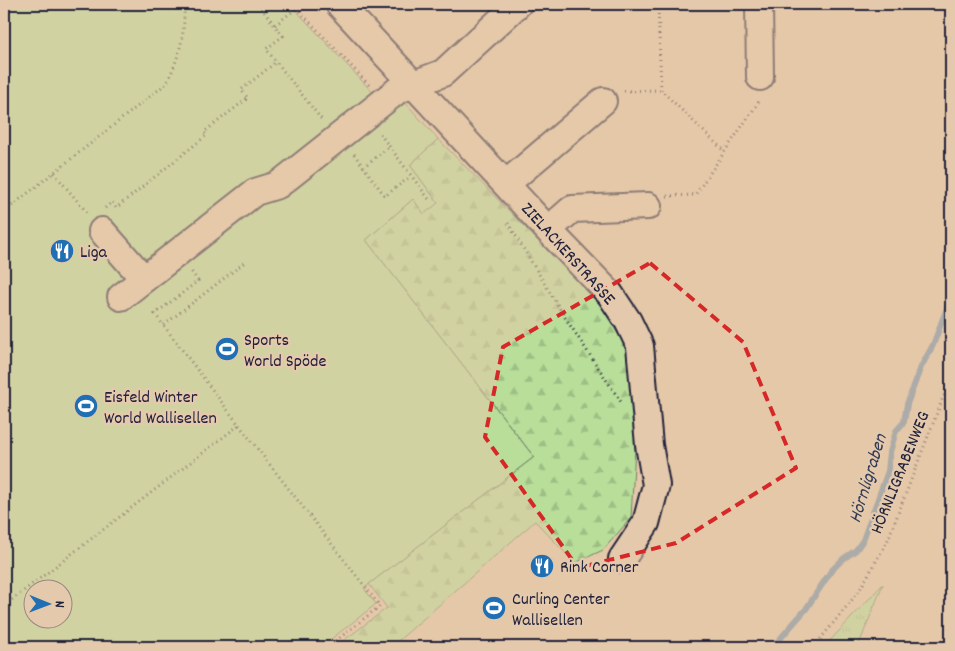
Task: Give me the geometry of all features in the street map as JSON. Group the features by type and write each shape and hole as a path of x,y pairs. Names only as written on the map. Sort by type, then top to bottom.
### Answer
{"street":[{"name":"ZIELACKERSTRASSE","path":"339,4 548,230 610,294 628,322 640,346 649,445 656,485 646,523 622,559"},
{"path":"121,297 255,192 278,185 398,90 443,73 518,4"},
{"path":"759,4 760,77"},
{"path":"507,184 603,101"},
{"path":"548,230 572,209 648,206"},
{"path":"97,225 144,279"}],"path":[{"path":"4,212 167,83 179,55 184,21 184,4"},
{"path":"258,4 283,36 266,49 385,196 411,176"},
{"path":"293,4 375,108 389,147 431,202"},
{"path":"658,4 661,90 725,152"},
{"path":"275,25 297,8"},
{"path":"54,172 97,225 112,202 116,208 207,136 204,132 248,98 241,90 276,62"},
{"path":"648,206 662,196 695,195 760,101 760,77"},
{"path":"603,101 612,91 661,90"},
{"path":"363,167 389,147"},
{"path":"503,217 591,358 625,408"},
{"path":"177,253 198,281 156,314 238,425 380,606 328,647"},
{"path":"164,325 245,262"},
{"name":"HÖRNLIGRABENWEG","path":"814,647 859,591 887,542 951,377"},
{"path":"4,606 238,425"}],"highlighted area":[{"path":"650,263 743,342 796,468 676,543 578,568 485,437 503,347"}],"green space":[{"name":"Sports World Spöde","path":"4,4 290,4 376,96 402,99 438,139 410,165 438,203 424,214 413,199 366,240 534,457 369,584 365,590 376,604 321,647 4,647"},
{"path":"438,139 598,301 632,357 635,448 631,518 603,550 575,563 535,521 391,647 335,647 387,608 369,584 534,457 366,240 413,199 438,203 410,165"},
{"path":"883,584 858,647 824,647"}],"waterway":[{"name":"Hörnligraben","path":"773,647 806,609 831,571 856,550 863,540 888,471 890,452 896,431 904,422 907,404 921,367 933,345 951,297"}],"place":[{"name":"Liga","path":"62,251"},
{"name":"Sports World Spöde","path":"227,349"},
{"name":"Eisfeld Winter World Wallisellen","path":"86,406"},
{"name":"Rink Corner","path":"542,566"},
{"name":"Curling Center Wallisellen","path":"494,608"}]}
